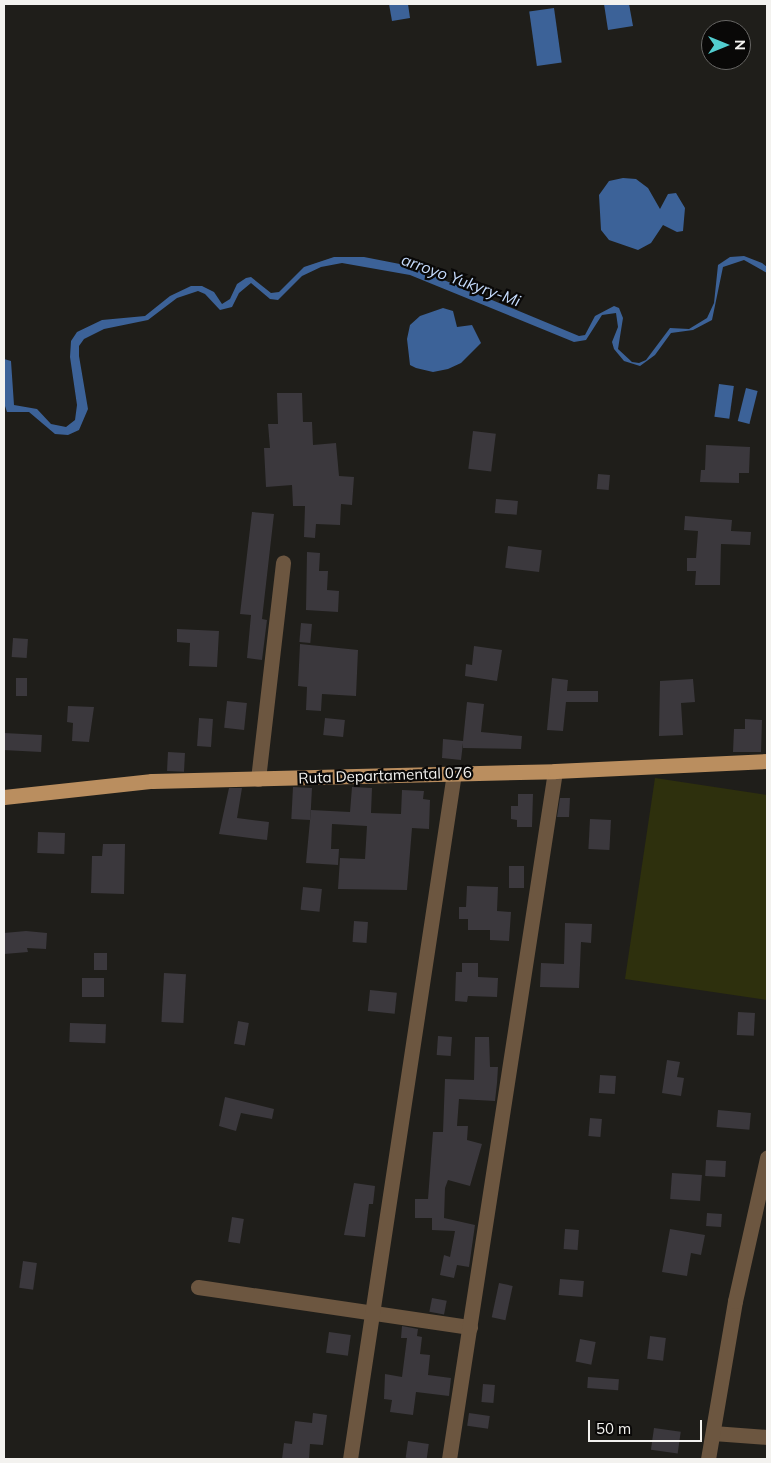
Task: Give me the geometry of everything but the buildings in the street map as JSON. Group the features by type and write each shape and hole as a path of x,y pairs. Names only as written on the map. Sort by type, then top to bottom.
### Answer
{"main road":[{"name":"Ruta Departamental 076","path":"4,797 152,781 554,771 767,761"}],"street":[{"path":"258,779 283,562"},
{"path":"449,1459 554,771"},
{"path":"350,1459 454,773"},
{"path":"708,1459 735,1301 767,1158"},
{"path":"198,1287 470,1328"},
{"path":"713,1433 767,1437"}],"green space":[{"path":"655,778 767,795 767,1000 625,979"}],"water":[{"path":"389,4 408,4 410,18 392,21"},
{"path":"604,4 629,4 633,26 608,30"},
{"path":"554,8 562,62 537,66 529,11"},
{"path":"623,178 636,179 648,188 660,209 668,194 676,193 685,208 683,231 677,232 663,225 651,243 638,250 609,240 601,230 599,195 609,181"},
{"path":"744,256 762,263 767,267 767,273 744,260 723,267 712,320 693,330 671,333 655,355 640,366 624,361 614,349 612,342 618,327 616,313 602,315 586,340 574,342 410,275 342,263 321,267 302,276 278,300 270,299 251,283 239,293 232,307 220,310 205,294 198,291 177,298 148,320 104,329 84,339 79,346 79,356 88,409 79,430 68,435 55,434 29,412 7,412 4,403 4,359 11,361 14,405 37,409 51,424 66,427 75,420 77,405 70,357 71,341 77,332 102,320 145,316 170,296 191,286 202,286 214,292 222,304 230,299 237,284 246,278 251,277 271,293 279,292 304,267 334,257 364,257 410,266 579,336 585,335 595,316 614,306 619,308 623,318 618,349 632,362 639,363 646,360 670,328 689,329 707,318 714,303 718,265 730,257"},
{"path":"443,308 453,311 457,327 472,325 481,343 461,363 448,369 433,372 410,365 407,339 410,325 420,316"},
{"path":"719,384 734,386 729,419 714,417"},
{"path":"746,388 758,391 749,424 738,421"}],"water label":[{"name":"arroyo Yukyry-Mi","path":"461,280"}]}
